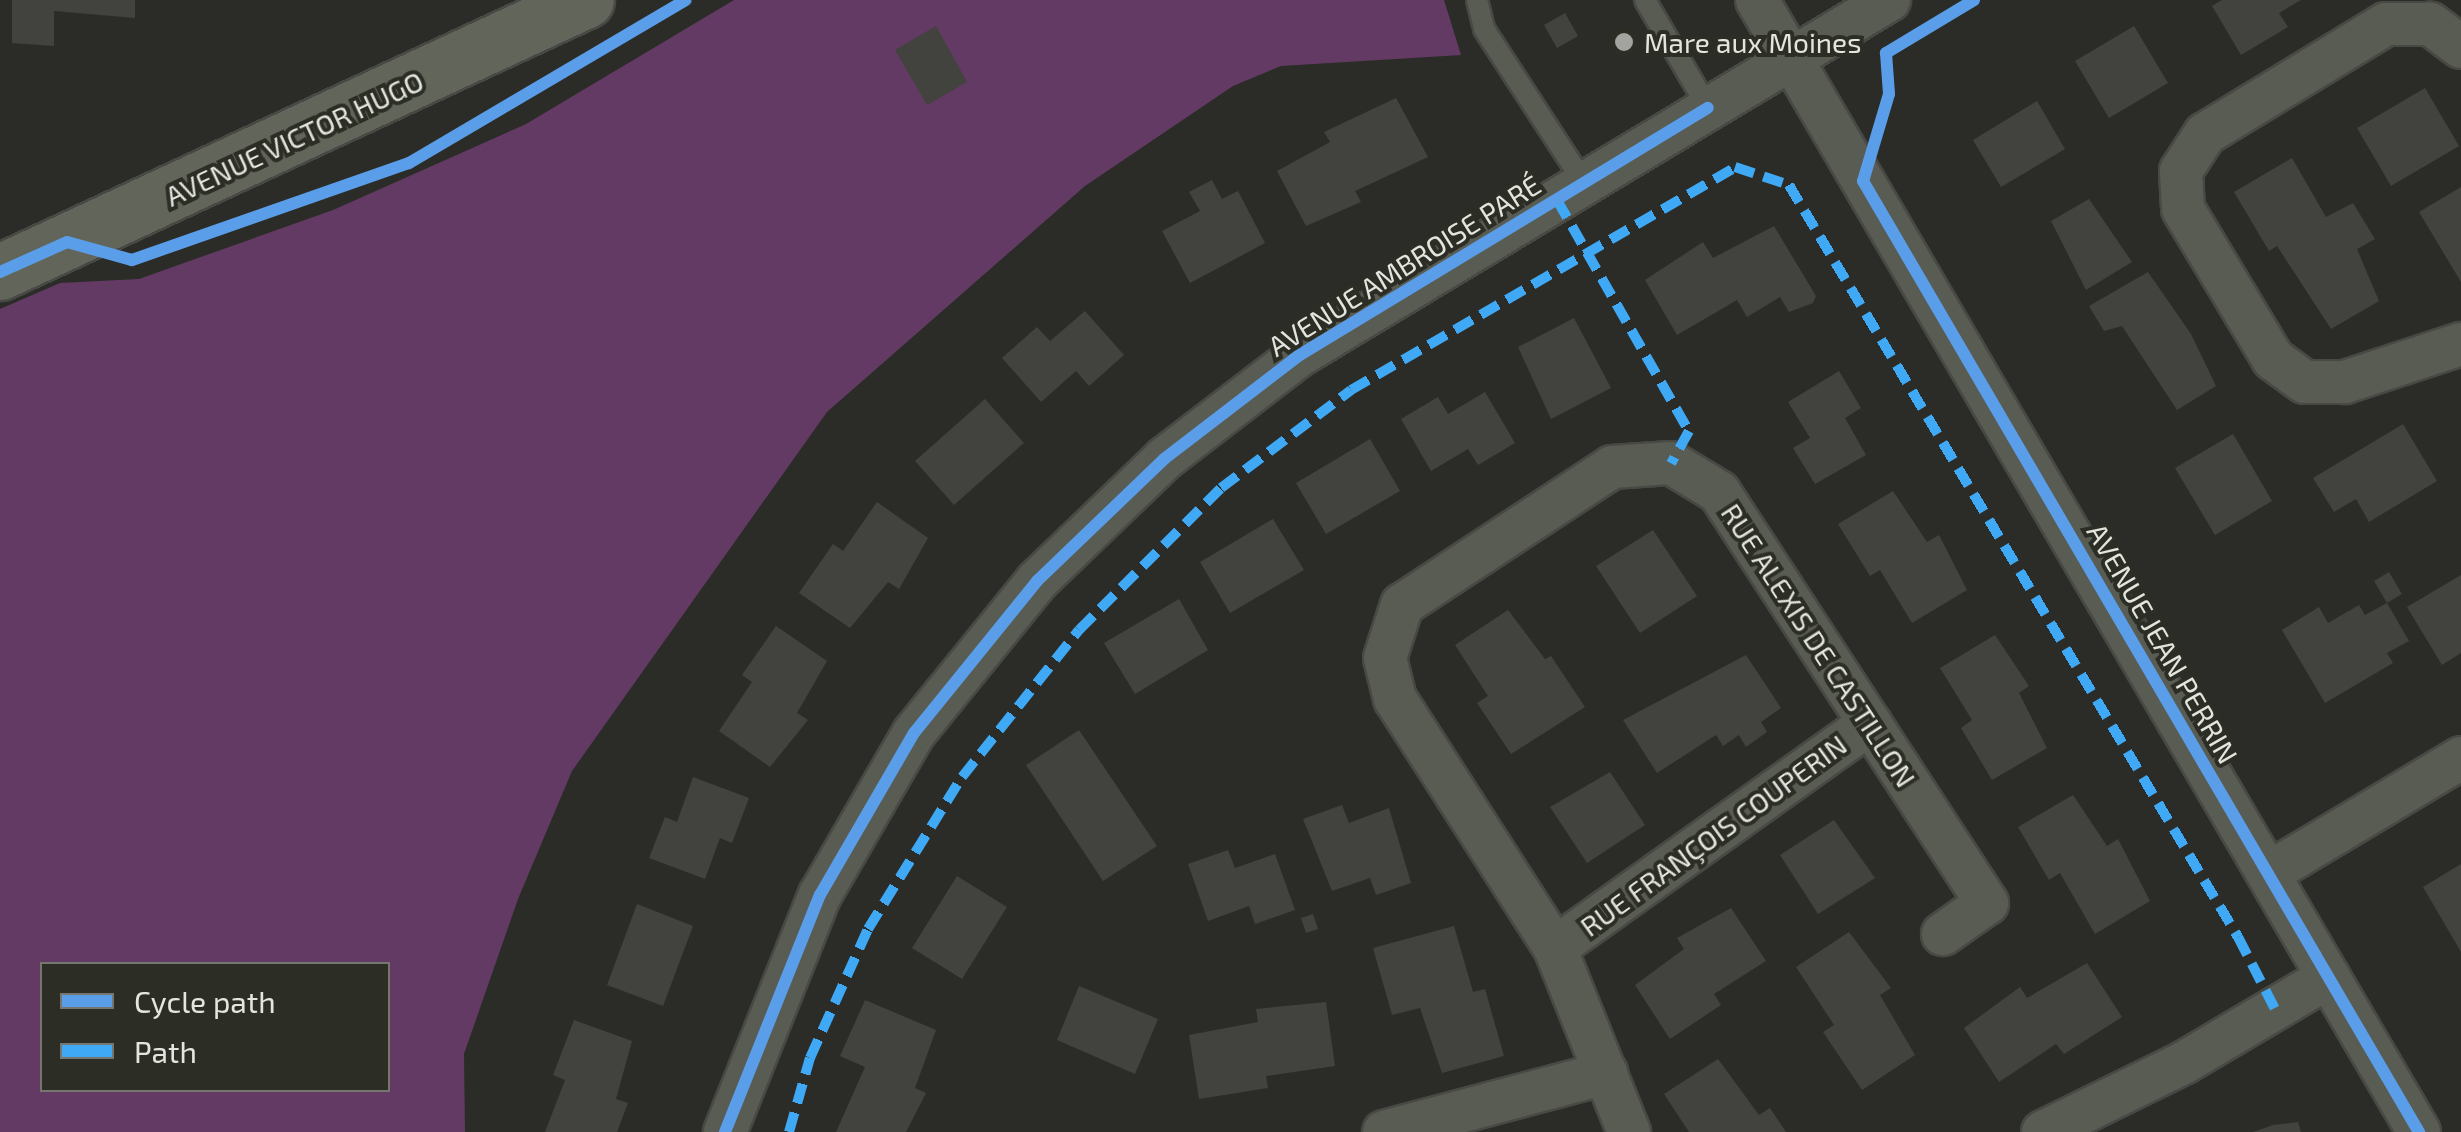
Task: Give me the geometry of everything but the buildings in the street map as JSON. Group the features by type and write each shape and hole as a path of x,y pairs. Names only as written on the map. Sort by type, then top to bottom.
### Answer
{"main road":[{"name":"AVENUE VICTOR HUGO","path":"0,272 586,0"}],"street":[{"name":"AVENUE JEAN PERRIN","path":"1757,0 2419,1132"},
{"name":"AVENUE AMBROISE PARÉ","path":"726,1132 820,895 914,733 1037,581 1164,459 1298,356 1890,0"},
{"path":"2461,48 2430,24 2386,24 2205,134 2181,172 2184,209 2273,359 2305,382 2345,382 2461,344"},
{"name":"RUE ALEXIS DE CASTILLON","path":"1629,1132 1555,948 1395,699 1385,658 1402,605 1612,466 1671,463 1719,492 1987,903 1943,934"},
{"name":"RUE FRANÇOIS COUPERIN","path":"1555,948 1870,722"},
{"path":"2269,872 2461,758"},
{"path":"2043,1132 2185,1062 2329,977"},
{"path":"1384,1132 1606,1073"}],"lane":[{"path":"1477,0 1484,28 1584,183"},
{"path":"1645,0 1708,108"}],"shaded area":[{"path":"734,0 1444,0 1461,55 1281,66 1233,86 1085,186 827,412 572,771 518,899 464,1054 465,1132 0,1132 0,309 60,283 139,279 333,210 526,124"}],"marked path":[{"path":"789,1132 810,1058 868,929 962,777 1079,630 1221,488 1351,390 1735,167 1789,185 2238,937 2275,1009"},
{"path":"1557,200 1689,431 1671,463"}],"cycle path":[{"path":"0,272 67,242 132,260 409,163 686,0"},
{"path":"1974,0 1886,53 1889,94 1863,181 2419,1132"},
{"path":"725,1132 820,895 914,733 1037,581 1164,459 1298,356 1708,108"}],"place":[{"name":"Mare aux Moines","path":"1624,42"}]}
